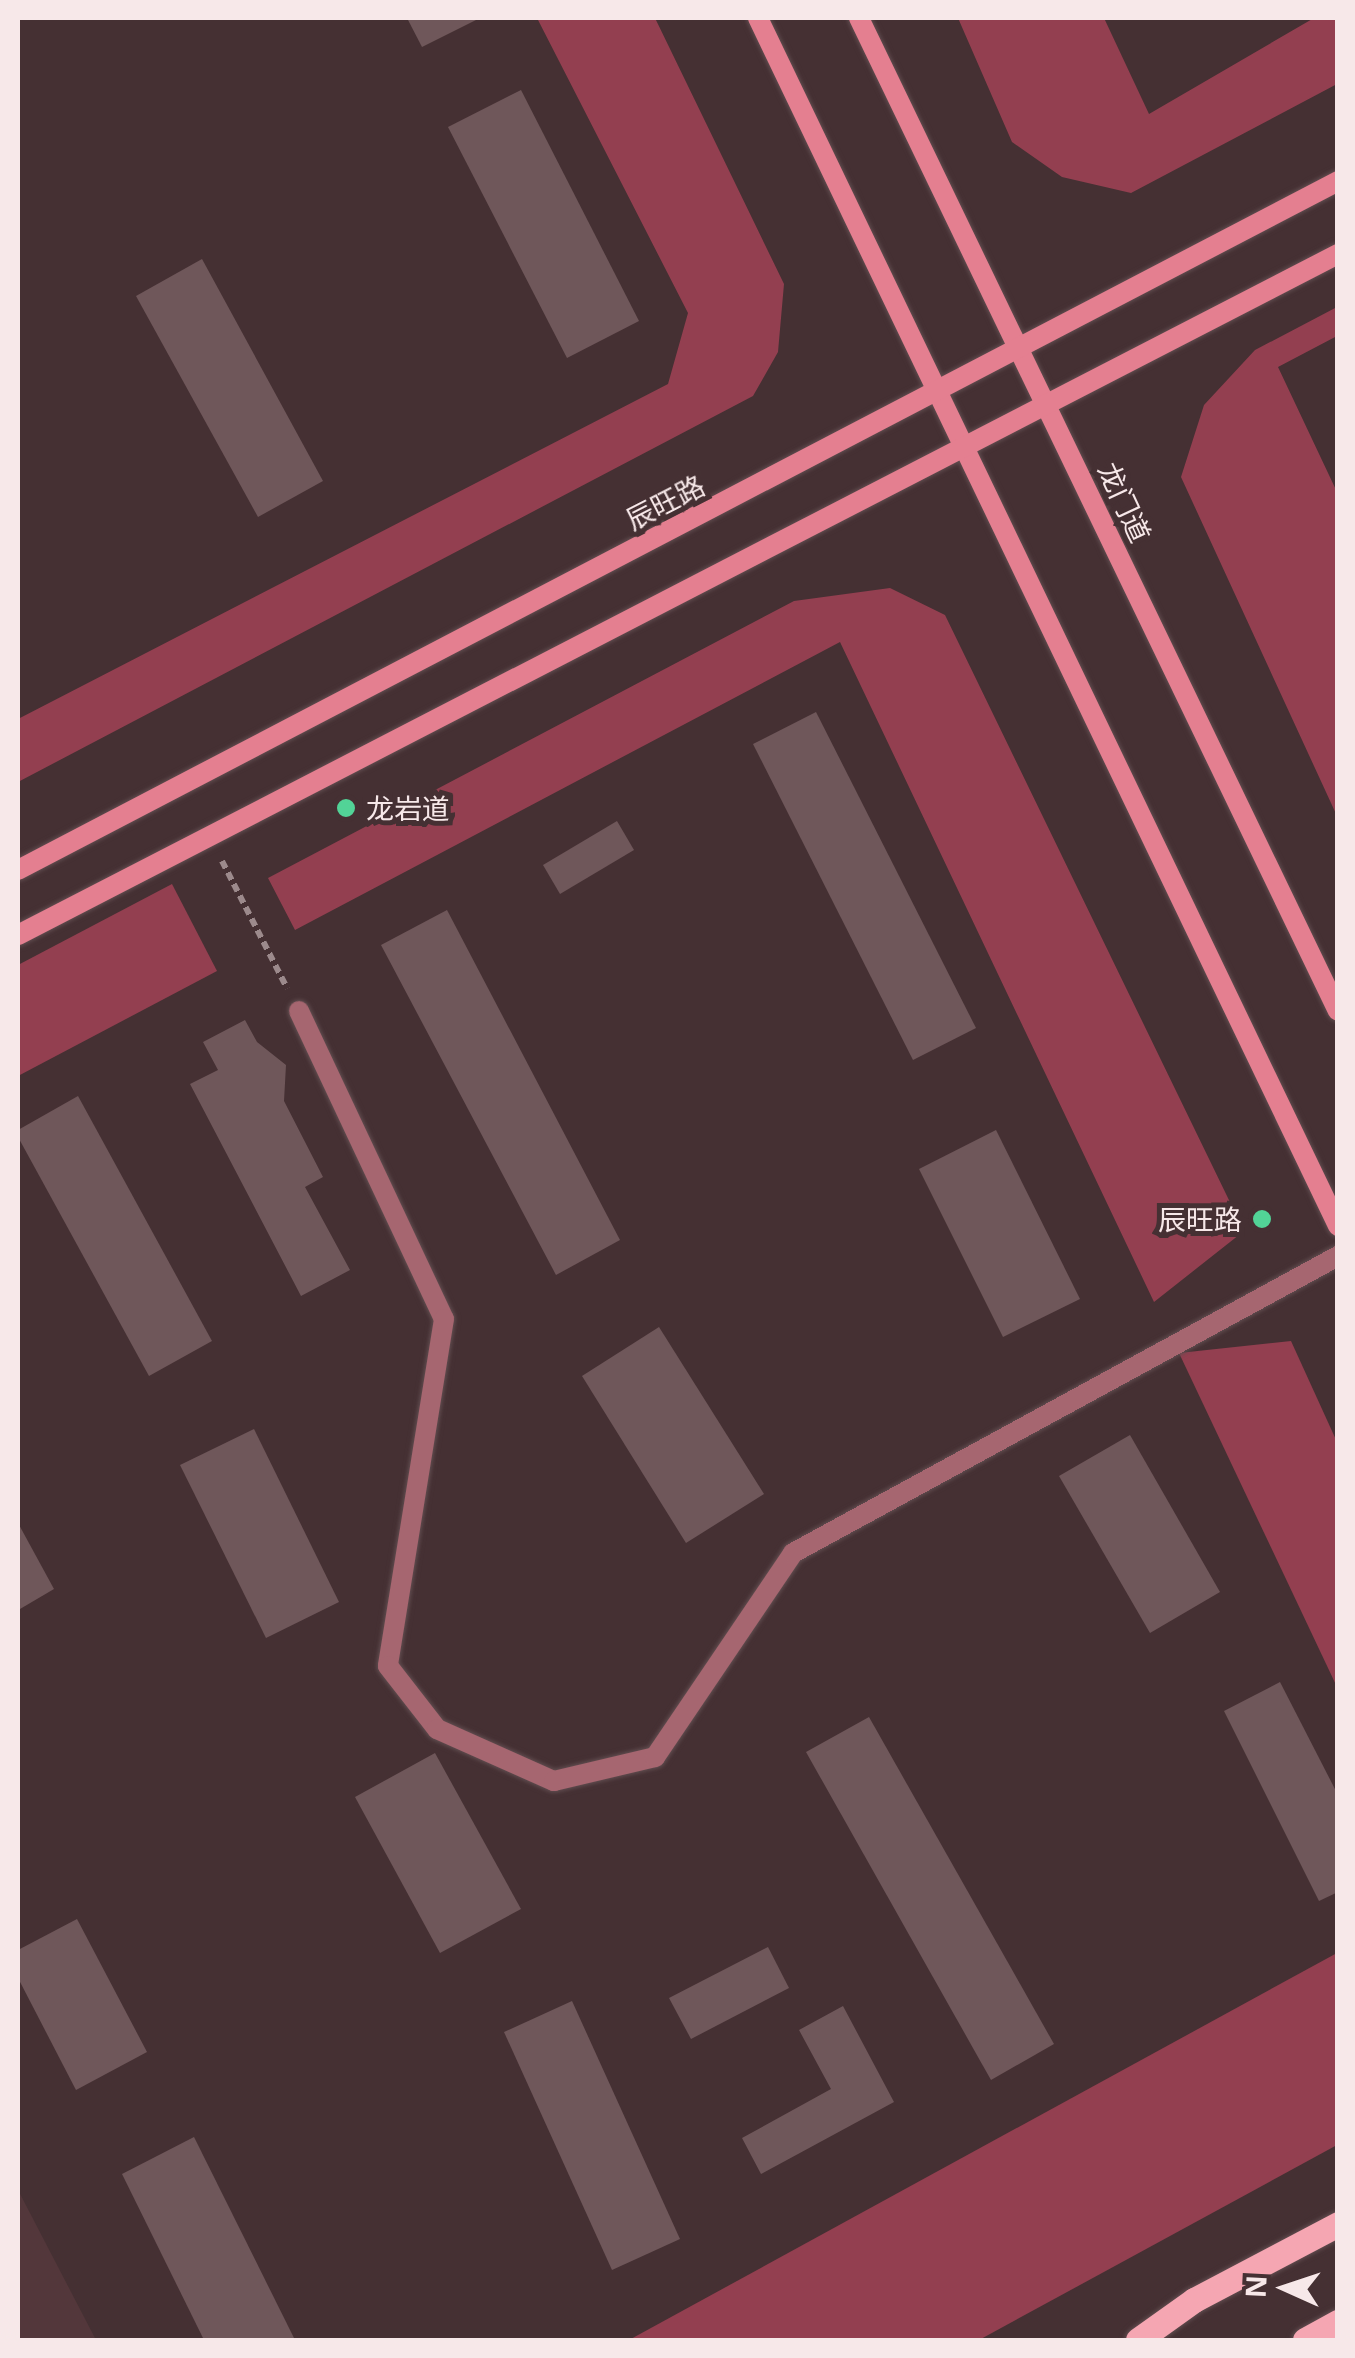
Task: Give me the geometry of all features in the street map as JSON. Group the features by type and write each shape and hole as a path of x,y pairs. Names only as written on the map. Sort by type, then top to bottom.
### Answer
{"main road":[{"path":"1138,2340 1194,2300 1338,2224"},
{"path":"1305,2340 1338,2322"}],"street":[{"path":"758,18 1025,560"},
{"name":"龙门道","path":"859,18 1022,349 1338,1011"},
{"name":"辰旺路","path":"18,870 1338,181"},
{"path":"865,236 940,390"},
{"path":"18,935 208,833 1050,408 1338,254"},
{"path":"969,449 1338,1226"}],"lane":[{"path":"299,1011 444,1318 388,1666 437,1729 554,1781 655,1757 793,1554 1338,1256"}],"path":[{"path":"208,833 299,1011"}],"shaded area":[{"path":"537,18 655,18 784,284 778,352 753,396 18,782 18,719 668,384 688,313"},
{"path":"958,18 1104,18 1149,114 1314,18 1337,18 1337,84 1131,193 1062,177 1012,142"},
{"path":"1337,307 1337,336 1278,367 1337,492 1337,816 1181,477 1204,405 1255,350"},
{"path":"890,588 945,615 1244,1231 1154,1302 840,642 295,930 268,878 794,601"},
{"path":"172,884 217,971 18,1076 18,965"},
{"path":"1291,1341 1337,1442 1337,1687 1179,1353"},
{"path":"1337,1953 1337,2145 979,2340 629,2340"},
{"path":"18,2190 96,2340 18,2340"}],"building":[{"path":"407,18 480,18 422,47"},
{"path":"521,90 639,321 567,358 448,127"},
{"path":"202,259 323,481 258,517 136,296"},
{"path":"816,712 976,1028 913,1060 753,744"},
{"path":"617,821 634,850 560,894 543,865"},
{"path":"447,910 620,1240 556,1275 381,945"},
{"path":"245,1020 257,1042 286,1065 284,1101 323,1177 305,1187 350,1270 301,1296 190,1084 218,1070 203,1042"},
{"path":"78,1096 212,1341 149,1376 18,1137 18,1130"},
{"path":"996,1130 1080,1299 1003,1337 919,1169"},
{"path":"659,1327 764,1494 686,1543 582,1376"},
{"path":"254,1429 339,1602 266,1638 180,1465"},
{"path":"1130,1435 1220,1592 1150,1633 1059,1476"},
{"path":"18,1523 54,1589 20,1609 18,1606"},
{"path":"1280,1682 1338,1795 1338,1892 1319,1901 1224,1711"},
{"path":"869,1717 1054,2044 991,2080 806,1752"},
{"path":"435,1753 521,1909 440,1953 355,1797"},
{"path":"77,1919 147,2052 76,2090 18,1978 18,1950"},
{"path":"768,1947 789,1988 691,2039 669,1998"},
{"path":"572,2001 680,2239 612,2270 504,2032"},
{"path":"843,2006 894,2102 761,2174 742,2138 831,2089 799,2030"},
{"path":"194,2137 295,2340 204,2340 122,2174"}],"place":[{"name":"龙岩道","path":"346,808"},
{"name":"辰旺路","path":"1262,1219"}]}
